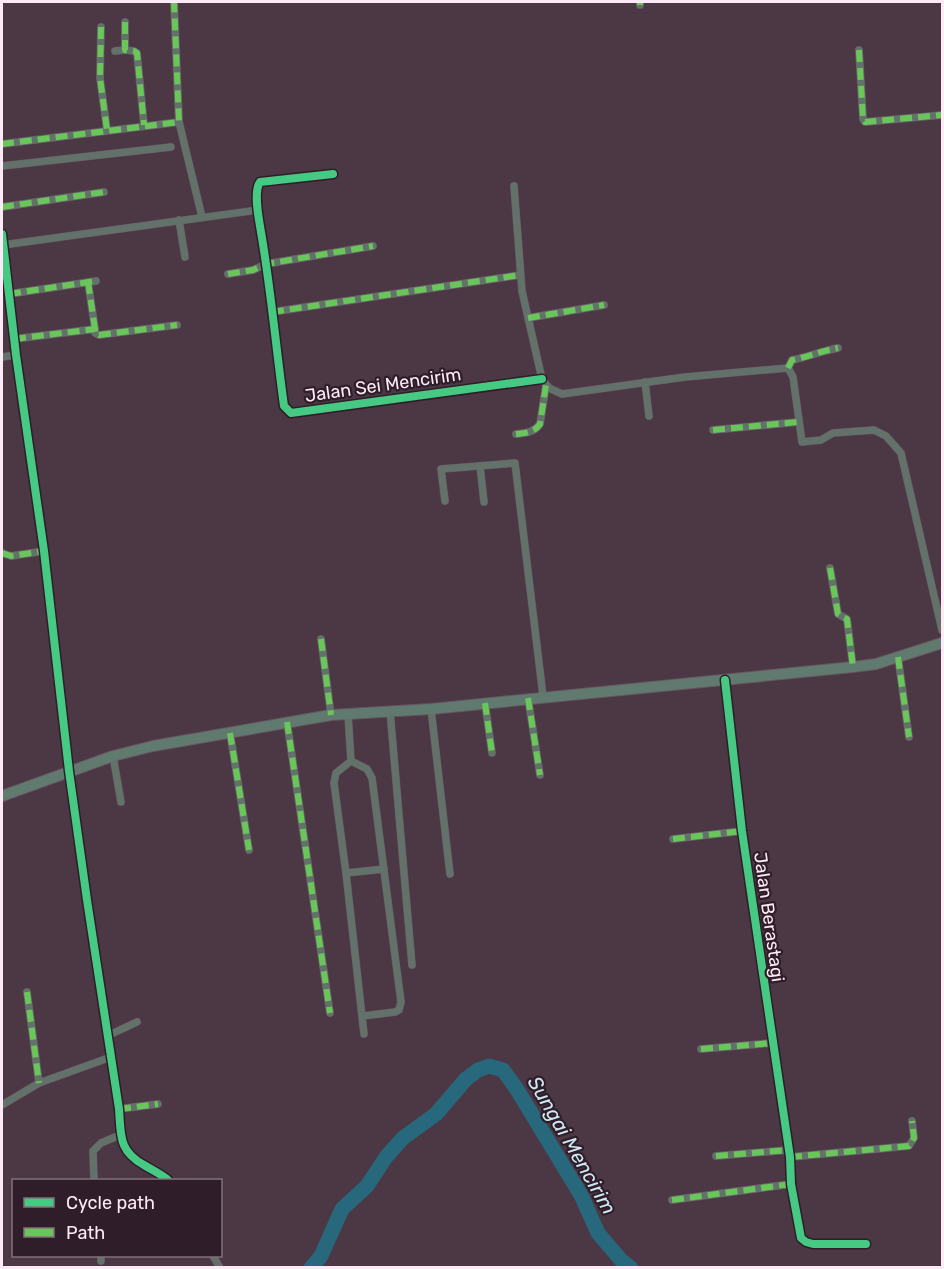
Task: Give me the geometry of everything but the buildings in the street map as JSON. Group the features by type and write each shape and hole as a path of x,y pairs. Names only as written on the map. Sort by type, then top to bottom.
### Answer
{"main road":[{"path":"2,796 113,756 153,746 287,722 331,715 431,709 543,696 853,667 876,664 942,643"}],"street":[{"path":"174,2 178,122 202,217"},
{"path":"125,22 125,50"},
{"path":"101,27 100,78 107,130"},
{"path":"115,51 125,50 137,53 144,125"},
{"path":"859,50 865,122 942,115"},
{"path":"2,144 178,122"},
{"path":"2,166 171,147"},
{"name":"Jalan Sei Mencirim","path":"333,174 260,182 257,186 258,210 284,406 290,412 544,382 549,388 562,394 645,382 788,368"},
{"path":"513,186 520,275 544,382 540,424 531,432 516,434"},
{"path":"2,207 104,192"},
{"path":"3,247 258,210"},
{"path":"179,220 185,257"},
{"path":"2,234 4,279 9,294 45,551 69,771 119,1109 120,1135 130,1155 166,1179"},
{"path":"228,274 253,270 266,264 373,246"},
{"path":"272,312 520,275"},
{"path":"9,294 96,281"},
{"path":"88,282 95,333 177,325"},
{"path":"528,318 604,305"},
{"path":"14,339 95,330"},
{"path":"837,348 813,352 809,356 792,360 788,368 793,377 802,442 821,440 833,434 876,430 889,438 901,453 942,630"},
{"path":"2,357 16,355"},
{"path":"645,382 649,416"},
{"path":"713,430 798,422"},
{"path":"445,501 441,469 515,463 543,696"},
{"path":"480,466 484,502"},
{"path":"2,554 11,556 45,551"},
{"path":"830,568 838,614 847,619 853,667"},
{"path":"321,639 331,715"},
{"path":"898,657 909,737"},
{"name":"Jalan Berastagi","path":"724,680 742,831 789,1153 791,1184 801,1238 813,1244 866,1244"},
{"path":"528,698 540,775"},
{"path":"485,703 492,753"},
{"path":"431,709 450,873"},
{"path":"390,711 412,965"},
{"path":"348,714 351,761"},
{"path":"287,722 330,1013"},
{"path":"230,733 249,850"},
{"path":"113,756 121,802"},
{"path":"351,761 368,769 372,778 400,1007 395,1012 363,1016"},
{"path":"351,761 336,773 334,783 364,1034"},
{"path":"673,838 742,831"},
{"path":"346,873 384,869"},
{"path":"27,992 39,1083"},
{"path":"107,1036 137,1022"},
{"path":"701,1049 772,1043"},
{"path":"2,1105 39,1083 111,1057"},
{"path":"119,1109 158,1104"},
{"path":"716,1156 909,1146 914,1138 912,1121"},
{"path":"94,1179 93,1151 101,1143 120,1135"},
{"path":"672,1200 791,1184"}],"waterway":[{"name":"Sungai Mencirim","path":"311,1268 321,1256 342,1209 367,1186 386,1157 403,1138 436,1114 466,1079 478,1070 489,1066 503,1070 516,1088 581,1195 598,1233 631,1268"}],"marked path":[{"path":"2,144 179,122 174,2"},
{"path":"125,22 125,50 137,53 144,125"},
{"path":"101,27 100,78 107,130"},
{"path":"859,50 865,122 942,115"},
{"path":"2,207 104,192"},
{"path":"228,274 253,270 266,264 373,246"},
{"path":"272,312 520,275"},
{"path":"9,294 96,281"},
{"path":"88,282 95,329"},
{"path":"528,318 604,305"},
{"path":"14,339 95,329 95,333 99,335 177,325"},
{"path":"788,368 792,360 838,348"},
{"path":"516,434 532,431 540,424 546,385"},
{"path":"713,430 798,422"},
{"path":"2,553 11,556 44,551"},
{"path":"830,568 838,614 847,619 853,667"},
{"path":"321,639 331,715"},
{"path":"898,657 909,737"},
{"path":"528,698 540,775"},
{"path":"485,703 492,753"},
{"path":"287,722 330,1013"},
{"path":"230,733 249,850"},
{"path":"673,839 742,831"},
{"path":"27,992 39,1083"},
{"path":"701,1049 772,1043"},
{"path":"119,1109 158,1104"},
{"path":"790,1157 909,1146 914,1138 912,1121"},
{"path":"716,1156 789,1150"},
{"path":"672,1200 791,1184"}],"cycle path":[{"path":"333,174 260,182 257,192 284,406 291,413 542,379"},
{"path":"2,234 16,355 44,551 69,771 122,1141 129,1154 136,1160 166,1179"},
{"path":"725,680 742,831 790,1157 791,1184 801,1238 813,1244 866,1244"}]}
